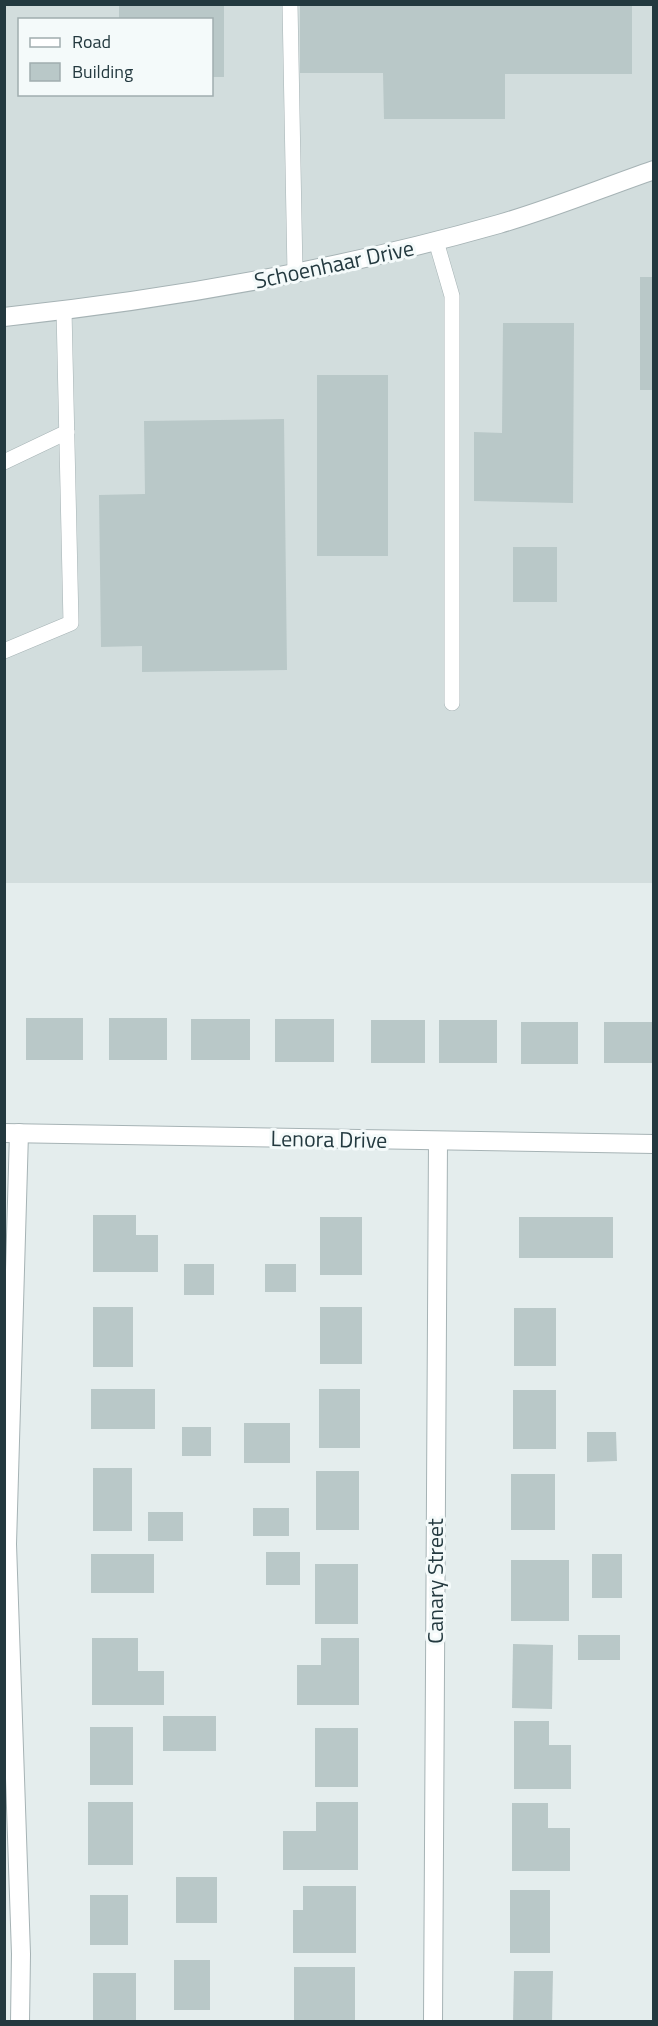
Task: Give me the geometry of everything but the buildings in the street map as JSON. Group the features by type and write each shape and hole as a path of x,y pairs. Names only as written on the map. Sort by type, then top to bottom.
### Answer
{"street":[{"name":"Schoenhaar Drive","path":"4,317 238,285 295,273 436,241 502,223 654,170"},
{"name":"Lenora Drive","path":"12,1133 654,1144"},
{"path":"12,1133 6,1544 13,1954 20,2022"},
{"name":"Canary Street","path":"433,2022 438,1141"}],"lane":[{"path":"290,4 295,273"},
{"path":"436,241 452,296 452,702"},
{"path":"4,651 71,623 64,310"},
{"path":"4,462 67,432"}],"shaded area":[{"path":"5,5 653,5 653,883 5,883"}]}
